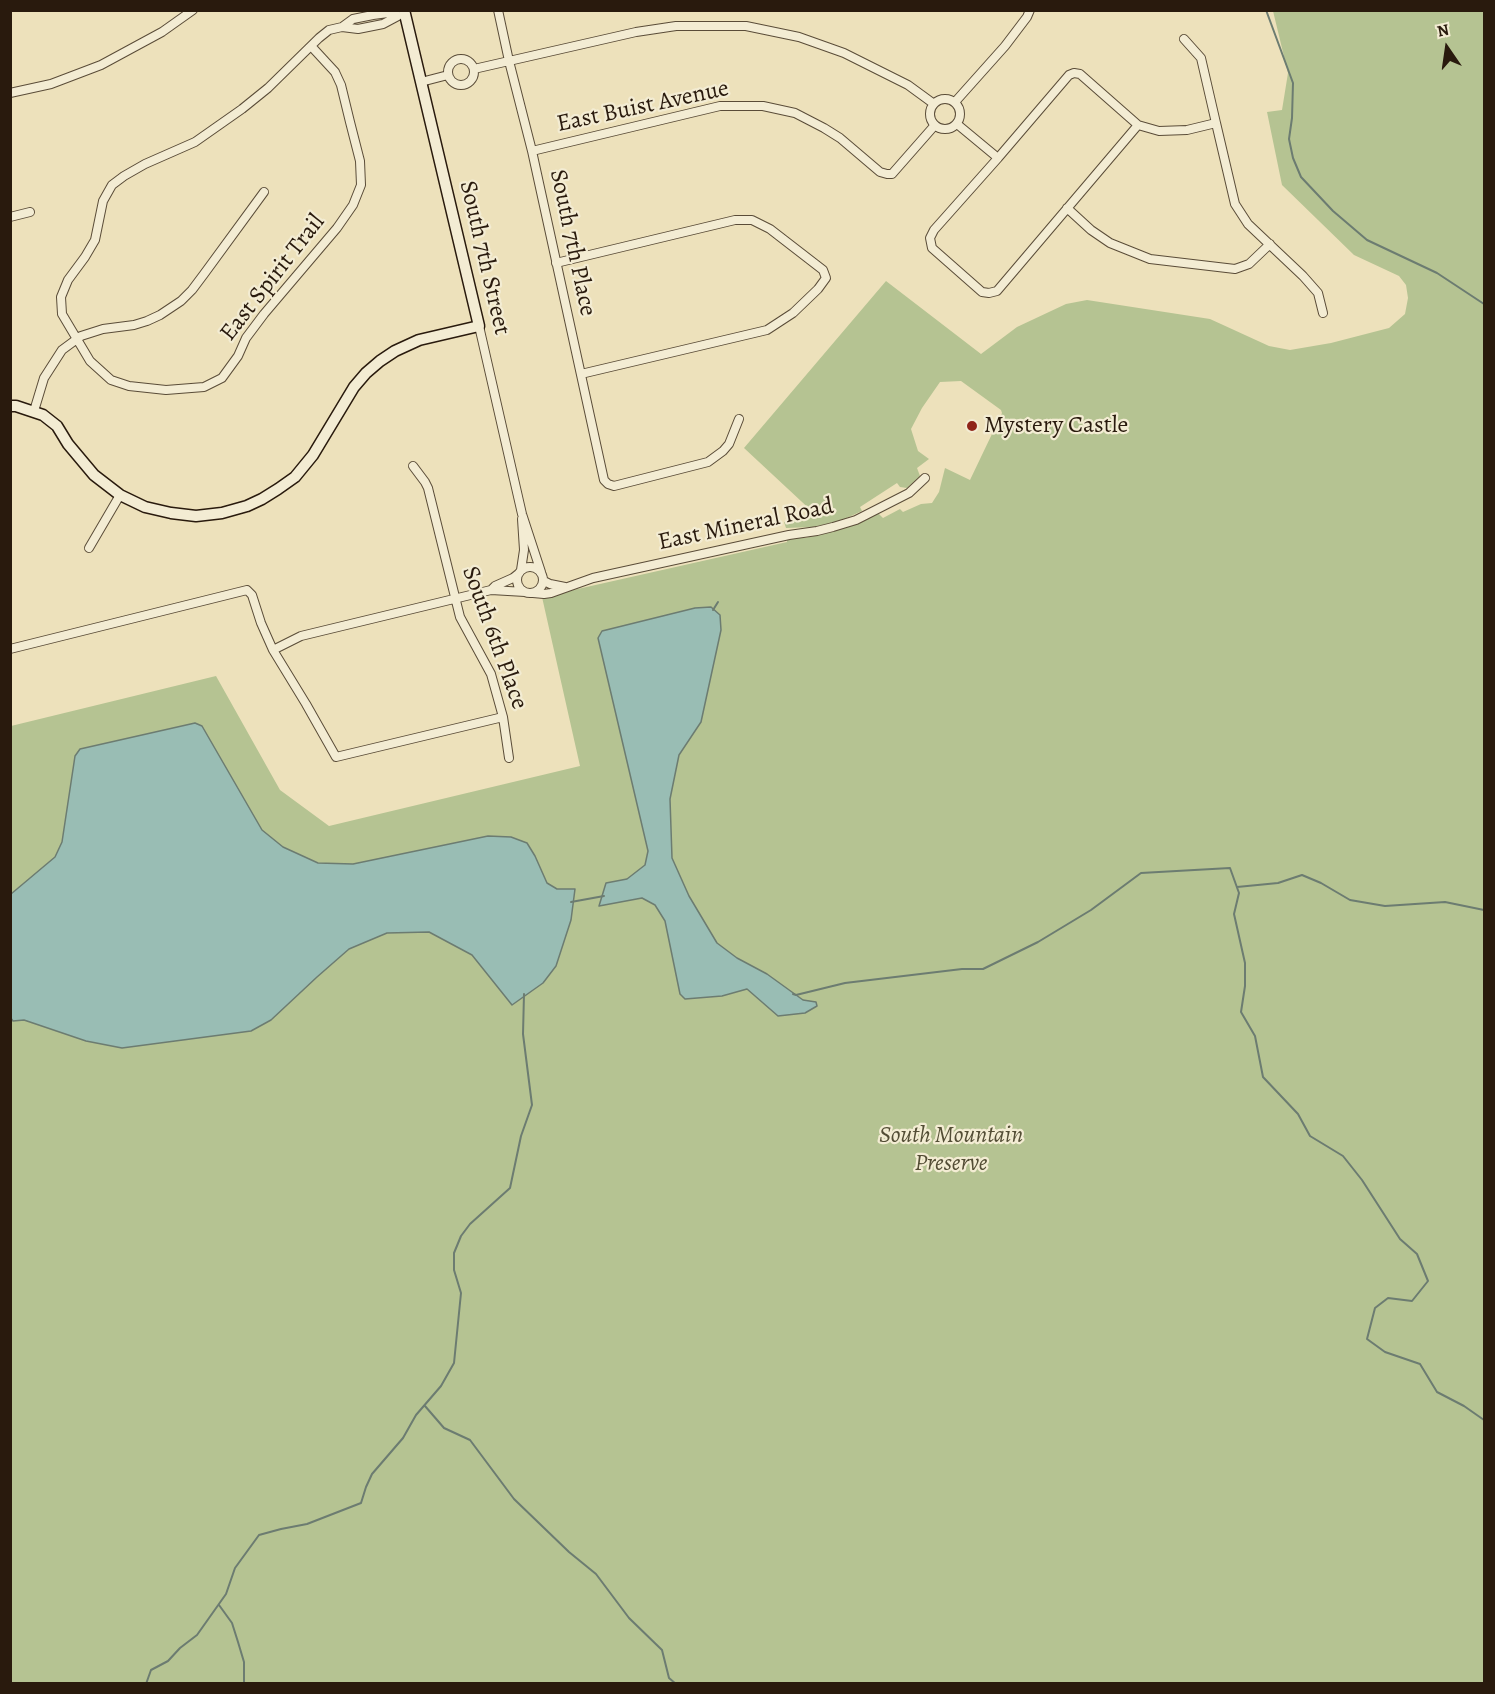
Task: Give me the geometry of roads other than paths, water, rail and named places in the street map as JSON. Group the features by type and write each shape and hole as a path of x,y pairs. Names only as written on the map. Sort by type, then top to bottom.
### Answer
{"street":[{"path":"10,93 51,84 101,65 162,32 193,10"},
{"name":"South 7th Place","path":"498,10 532,152 604,480 614,486 708,462 729,444 739,419"},
{"path":"955,102 1005,46 1030,10"},
{"name":"East Spirit Trail","path":"311,46 335,72 340,85 360,161 361,185 353,204 337,228 264,314 246,338 238,356 222,378 204,387 166,390 129,386 111,380 90,361 62,314 61,297 68,280 95,240 103,201 112,185 145,164 172,153 204,135 242,109 268,88 311,46 329,30 373,15 402,14"},
{"name":"South 7th Street","path":"402,14 421,82 522,514 544,581"},
{"path":"474,69 636,32 676,26 746,26 799,38 844,52 908,85 934,104"},
{"path":"1184,39 1201,58 1230,178 1234,204 1248,224 1318,293 1323,313"},
{"path":"458,60 467,61 474,69 471,81 462,85 453,83 448,75 450,65 458,60"},
{"path":"1138,125 997,291 982,292 932,248 930,238 934,230 1069,75 1080,74 1138,125 1159,131 1188,130 1216,123"},
{"path":"421,82 448,75"},
{"path":"946,99 955,102 960,110 957,124 949,129 939,128 932,122 930,112 934,104 946,99"},
{"name":"East Buist Avenue","path":"532,152 720,106 763,106 795,113 824,128 840,138 880,172 892,174 935,125"},
{"path":"957,124 998,158"},
{"path":"34,411 44,378 62,350 77,339 103,329 147,321 181,301 204,274 264,192"},
{"path":"1066,208 1110,243 1150,259 1235,269 1249,264 1270,244"},
{"path":"10,217 30,212"},
{"path":"556,263 735,220 752,220 770,229 823,270 826,278 793,313 767,330 581,374"},
{"path":"10,406 34,411 57,426 81,461 120,495 145,507 171,513 196,516 222,513 248,506 295,477 354,387 380,361 419,340 478,326"},
{"name":"South 6th Place","path":"413,466 428,488 460,617 491,674 503,717 509,758"},
{"name":"East Mineral Road","path":"273,650 302,636 491,590 544,594 593,578 789,534 818,531 856,520 909,493 925,478"},
{"path":"89,548 120,495"},
{"name":"South 7th Street","path":"522,514 524,550 517,584 529,593"},
{"path":"520,571 531,566 541,572"},
{"name":"East Mineral Road","path":"491,590 513,578 520,571"},
{"path":"529,593 540,589 544,581 565,587"},
{"path":"10,649 247,590 252,595 273,650 336,757 503,717"}],"water":[{"path":"711,607 720,615 721,630 701,722 679,755 670,799 672,858 689,896 717,943 803,1000 816,1002 817,1006 805,1013 778,1016 747,989 722,996 685,999 680,994 665,921 655,905 642,898 599,906 606,883 627,879 645,865 648,851 598,638 602,631 695,608"},
{"path":"195,723 202,726 262,830 283,847 318,863 353,864 488,836 511,837 527,843 547,883 557,889 575,889 571,920 556,966 543,983 512,1005 472,955 429,932 387,933 349,949 271,1020 251,1031 122,1048 86,1041 24,1020 13,1021 10,1017 11,894 55,857 62,842 75,756 80,749"}],"waterway":[{"path":"1266,10 1293,83 1289,139 1293,158 1301,177 1333,211 1367,240 1437,273 1484,304"},
{"path":"713,610 718,602"},
{"path":"793,994 845,983 962,969 983,969 1038,942 1091,910 1141,873 1230,868 1239,893 1234,914 1245,963 1245,986 1241,1012 1255,1036 1263,1077 1298,1114 1310,1136 1343,1156 1362,1180 1400,1239 1417,1254 1428,1281 1412,1301 1388,1298 1375,1308 1367,1339 1385,1352 1420,1364 1437,1392 1484,1420"},
{"path":"1237,887 1278,883 1302,875 1350,900 1385,906 1445,902 1484,910"},
{"path":"571,902 604,896"},
{"path":"146,1684 151,1670 168,1661 197,1635 226,1594 235,1568 259,1535 307,1524 361,1503 372,1474 403,1438 416,1415 441,1386 454,1363 461,1293 454,1270 454,1253 461,1236 470,1224 510,1188 521,1136 532,1105 523,1034 524,994"},
{"path":"425,1406 444,1428 470,1440 514,1499 569,1552 596,1574 629,1618 662,1650 669,1678 676,1684"},
{"path":"219,1605 232,1623 244,1662 244,1684"}],"place":[{"name":"Mystery Castle","path":"972,426"}],"park label":[{"name":"South Mountain Preserve","path":"951,1150"}]}
